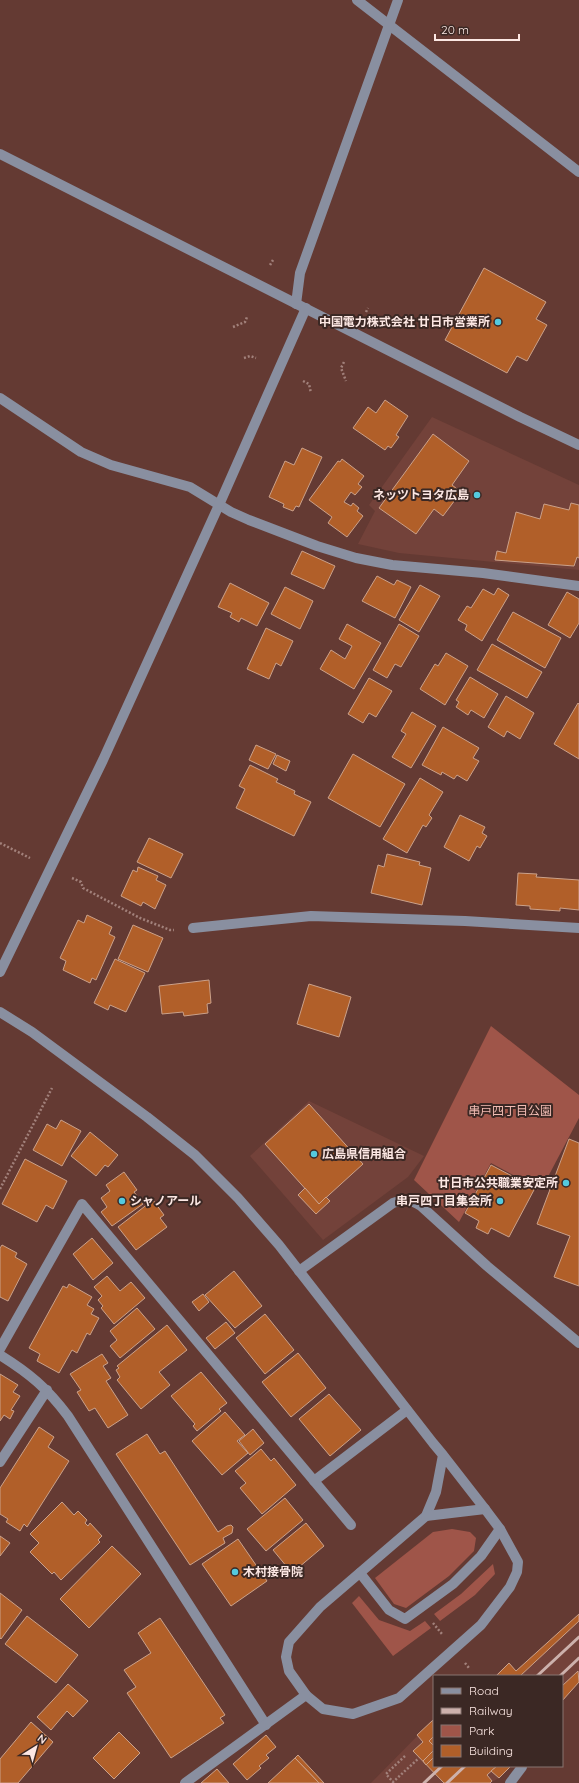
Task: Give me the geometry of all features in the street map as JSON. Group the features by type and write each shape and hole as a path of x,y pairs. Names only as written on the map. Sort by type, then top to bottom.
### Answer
{"street":[{"path":"357,0 390,24 579,172"},
{"path":"296,304 300,273 398,0"},
{"path":"0,154 520,417 579,445"},
{"path":"0,972 103,760 219,505 306,308"},
{"path":"0,398 81,452 111,465 190,487 219,505 249,520 317,546 356,558 392,565 483,573 579,586"},
{"path":"193,928 311,916 465,921 579,928"},
{"path":"0,1012 32,1032 147,1117 195,1155 238,1198 299,1271 485,1509 500,1529 518,1562 517,1572 510,1587 480,1625 399,1698 353,1714 323,1709 306,1695 289,1671 286,1657 289,1642 320,1608 426,1516 436,1492 443,1456"},
{"path":"299,1271 393,1204 402,1200 412,1200 421,1206 487,1266 579,1343"},
{"path":"0,1349 82,1204 351,1525"},
{"path":"0,1355 36,1380 47,1390 68,1416 266,1725"},
{"path":"0,1462 47,1390"},
{"path":"314,1482 407,1410"},
{"path":"426,1516 485,1509"},
{"path":"360,1573 389,1610 406,1619 453,1584 481,1556 500,1529"},
{"path":"185,1783 306,1695"},
{"path":"510,1783 522,1767"}],"path":[{"path":"270,265 273,260"},
{"path":"366,312 368,308"},
{"path":"233,327 245,322 247,317"},
{"path":"244,358 250,356 256,358"},
{"path":"344,362 342,368 346,380"},
{"path":"303,381 309,384 311,393"},
{"path":"0,843 30,858"},
{"path":"72,878 81,882 83,888 140,918 170,930 193,928"},
{"path":"0,1189 52,1088"},
{"path":"405,1756 386,1774 393,1782 419,1758"}],"shaded area":[{"name":"ネッツトヨタ広島","path":"432,417 579,485 579,570 399,553 358,544 375,511 369,505"},
{"path":"309,1101 424,1156 408,1177 323,1240 250,1156"},
{"path":"579,1614 579,1682 563,1700 563,1675 495,1675 509,1663 516,1671 527,1663"},
{"path":"433,1720 433,1767 510,1767 499,1778 490,1783 371,1783"}],"green space":[{"name":"串戸四丁目公園","path":"491,1026 579,1095 579,1118 541,1190 491,1163 459,1222 414,1180"},
{"path":"452,1529 470,1532 476,1538 474,1551 449,1576 406,1608 394,1604 375,1578 433,1532"},
{"path":"493,1564 495,1574 475,1595 440,1621 434,1614 461,1594"},
{"path":"359,1596 379,1620 410,1631 425,1621 431,1628 393,1656 352,1603"}],"building":[{"name":"中国電力株式会社 廿日市営業所","path":"484,268 546,302 536,319 547,325 527,361 517,356 507,373 445,340"},
{"path":"385,400 408,416 396,435 399,437 391,448 388,446 385,450 353,428 368,407 376,413"},
{"path":"433,434 469,461 452,485 461,492 443,516 434,509 416,534 379,508"},
{"path":"302,448 322,457 299,507 296,506 293,511 283,507 284,504 269,497 285,461 294,465"},
{"path":"342,459 364,476 358,484 362,487 355,495 351,492 344,502 351,506 353,503 359,508 357,511 363,516 347,537 328,523 332,517 309,500 338,461 340,462"},
{"path":"571,503 579,505 579,558 577,557 574,566 495,560 497,551 506,553 516,512 540,519 544,504 569,510"},
{"path":"302,551 335,566 324,589 291,574"},
{"path":"377,576 394,585 397,580 411,587 395,618 362,601"},
{"path":"230,583 269,603 257,626 241,618 239,622 230,617 232,613 218,607"},
{"path":"420,585 440,596 419,632 399,620"},
{"path":"285,587 313,601 300,629 271,614"},
{"path":"498,588 509,595 482,641 465,630 467,625 458,620 467,606 471,608 483,589 494,595"},
{"path":"567,592 579,599 579,623 570,638 548,625"},
{"path":"513,612 561,638 545,668 497,640"},
{"path":"347,624 381,643 354,689 320,669 331,650 345,659 352,646 339,639"},
{"path":"399,624 419,636 401,667 395,664 387,678 373,670"},
{"path":"266,628 293,641 281,666 276,663 269,679 247,669"},
{"path":"492,644 542,672 527,698 477,670"},
{"path":"446,653 468,666 445,705 420,689 435,664 438,666"},
{"path":"470,677 498,694 484,718 471,710 468,715 456,707 459,702 456,700"},
{"path":"369,678 392,691 376,717 369,713 363,723 348,714"},
{"path":"506,696 534,713 520,739 507,731 504,737 488,727"},
{"path":"578,703 579,704 579,759 554,744"},
{"path":"412,712 436,726 411,768 392,757 406,734 401,731"},
{"path":"443,727 479,748 473,758 479,761 467,781 457,775 454,779 442,772 441,775 422,765"},
{"path":"256,745 276,754 268,769 249,760"},
{"path":"353,754 405,784 380,827 328,798"},
{"path":"277,755 290,761 286,771 273,764"},
{"path":"250,765 278,779 276,782 295,791 294,794 311,802 294,836 236,808 245,789 239,786"},
{"path":"420,778 443,792 429,815 432,818 426,827 423,825 407,853 383,839"},
{"path":"460,815 485,827 482,833 487,836 480,848 477,846 469,861 444,847"},
{"path":"149,838 183,854 171,878 137,862"},
{"path":"387,854 420,862 419,865 431,868 422,905 371,893 378,865 384,867"},
{"path":"138,867 158,876 156,880 166,885 155,909 143,902 141,906 121,896 133,870 137,872"},
{"path":"518,873 537,874 536,877 579,880 579,910 560,908 560,911 530,909 530,906 516,905"},
{"path":"87,915 112,927 109,934 115,937 96,980 92,978 90,983 63,970 66,961 60,958 78,920 84,923"},
{"path":"133,925 163,938 148,972 118,959"},
{"path":"115,959 145,973 126,1012 110,1005 108,1010 94,1003"},
{"path":"209,980 211,1003 207,1004 208,1013 184,1016 183,1012 162,1014 159,986"},
{"path":"309,984 351,997 339,1037 297,1024"},
{"name":"広島県信用組合","path":"309,1104 363,1164 319,1204 265,1144"},
{"path":"61,1120 81,1131 62,1166 33,1150 47,1124 56,1129"},
{"path":"90,1132 118,1155 108,1167 105,1165 96,1176 71,1156"},
{"name":"廿日市公共職業安定所","path":"569,1139 579,1143 579,1286 554,1277 570,1236 537,1224"},
{"path":"25,1159 67,1181 53,1209 46,1205 37,1222 2,1204"},
{"name":"串戸四丁目集会所","path":"491,1165 535,1188 509,1237 491,1228 488,1234 476,1228 479,1221 465,1213"},
{"name":"シャノアール","path":"124,1172 137,1190 134,1192 143,1204 112,1226 101,1212 107,1207 101,1198 110,1191 106,1185"},
{"path":"305,1188 319,1204 326,1197 330,1201 316,1214 298,1195"},
{"path":"153,1200 164,1215 160,1218 167,1227 136,1250 118,1227"},
{"path":"92,1238 113,1263 93,1280 73,1254"},
{"path":"2,1245 17,1253 15,1257 27,1264 8,1301 0,1297 0,1248"},
{"path":"234,1271 262,1306 235,1328 205,1295"},
{"path":"107,1276 120,1291 131,1282 145,1298 114,1324 101,1308 103,1306 98,1300 102,1296 94,1287"},
{"path":"69,1284 92,1297 87,1305 94,1309 91,1314 99,1318 90,1335 87,1333 77,1353 72,1350 59,1373 37,1361 40,1354 29,1348 63,1286 67,1288"},
{"path":"203,1294 209,1302 199,1311 192,1302"},
{"path":"137,1308 155,1329 120,1358 110,1346 117,1340 110,1331"},
{"path":"265,1314 294,1350 265,1374 236,1338"},
{"path":"226,1322 235,1333 215,1349 206,1338"},
{"path":"167,1325 187,1350 159,1372 170,1385 141,1409 117,1380 120,1377 116,1370 119,1368 117,1366"},
{"path":"298,1353 326,1388 291,1417 262,1382"},
{"path":"102,1354 108,1363 103,1366 111,1378 106,1381 128,1415 108,1428 95,1408 89,1411 77,1392 81,1390 70,1374"},
{"path":"201,1372 227,1403 219,1409 221,1411 197,1431 193,1426 195,1424 171,1396"},
{"path":"0,1374 18,1385 13,1392 20,1396 11,1410 14,1411 10,1419 4,1415 0,1421"},
{"path":"329,1394 361,1430 330,1456 299,1419"},
{"path":"225,1412 245,1435 237,1441 248,1453 222,1475 192,1441"},
{"path":"39,1427 54,1437 48,1447 69,1461 27,1527 24,1524 20,1531 6,1522 8,1519 0,1514 0,1488"},
{"path":"253,1429 264,1443 250,1455 239,1441"},
{"path":"147,1434 160,1454 165,1451 218,1532 227,1526 231,1525 233,1527 232,1533 223,1538 225,1543 190,1565 116,1454"},
{"path":"261,1449 271,1461 274,1458 296,1485 262,1514 240,1488 246,1483 235,1471"},
{"path":"285,1498 303,1520 266,1551 247,1529"},
{"path":"62,1502 74,1515 78,1511 87,1520 85,1523 88,1526 90,1523 102,1536 98,1540 100,1542 61,1580 54,1572 52,1574 30,1552 39,1543 30,1534"},
{"path":"306,1523 324,1546 292,1573 273,1550"},
{"path":"0,1536 10,1543 0,1556"},
{"name":"木村接骨院","path":"238,1539 267,1581 231,1606 202,1564"},
{"path":"112,1546 141,1574 89,1628 60,1599"},
{"path":"0,1593 22,1610 1,1639 0,1638"},
{"path":"579,1614 579,1621 521,1675 497,1675 509,1663 516,1671"},
{"path":"27,1616 78,1655 56,1683 5,1644"},
{"path":"160,1618 225,1715 220,1718 224,1723 171,1758 127,1693 136,1687 124,1670 151,1653 138,1633"},
{"path":"578,1671 579,1682 563,1700 563,1685"},
{"path":"68,1684 88,1701 73,1717 67,1711 51,1730 37,1717"},
{"path":"433,1720 433,1767 496,1767 487,1775 492,1781 490,1783 444,1783 413,1751 423,1742 417,1735"},
{"path":"31,1722 53,1742 18,1783 0,1783 0,1759"},
{"path":"119,1732 140,1753 114,1779 93,1758"},
{"path":"266,1735 276,1747 266,1755 269,1758 259,1766 261,1768 247,1780 233,1764"},
{"path":"433,1737 433,1745 429,1741"},
{"path":"433,1751 433,1758 426,1765 423,1761"},
{"path":"298,1755 324,1783 319,1783 295,1758"},
{"path":"295,1758 319,1783 268,1783"},
{"path":"496,1767 510,1767 499,1778 491,1771"},
{"path":"217,1769 229,1783 201,1783"}],"railway":[{"path":"538,1675 579,1637"},
{"path":"561,1675 579,1658"},
{"path":"424,1783 441,1767"},
{"path":"447,1783 464,1767"}],"place":[{"name":"中国電力株式会社 廿日市営業所","path":"498,322"},
{"name":"ネッツトヨタ広島","path":"477,495"},
{"name":"広島県信用組合","path":"314,1154"},
{"name":"廿日市公共職業安定所","path":"566,1183"},
{"name":"シャノアール","path":"122,1201"},
{"name":"串戸四丁目集会所","path":"500,1201"},
{"name":"木村接骨院","path":"235,1572"}]}
